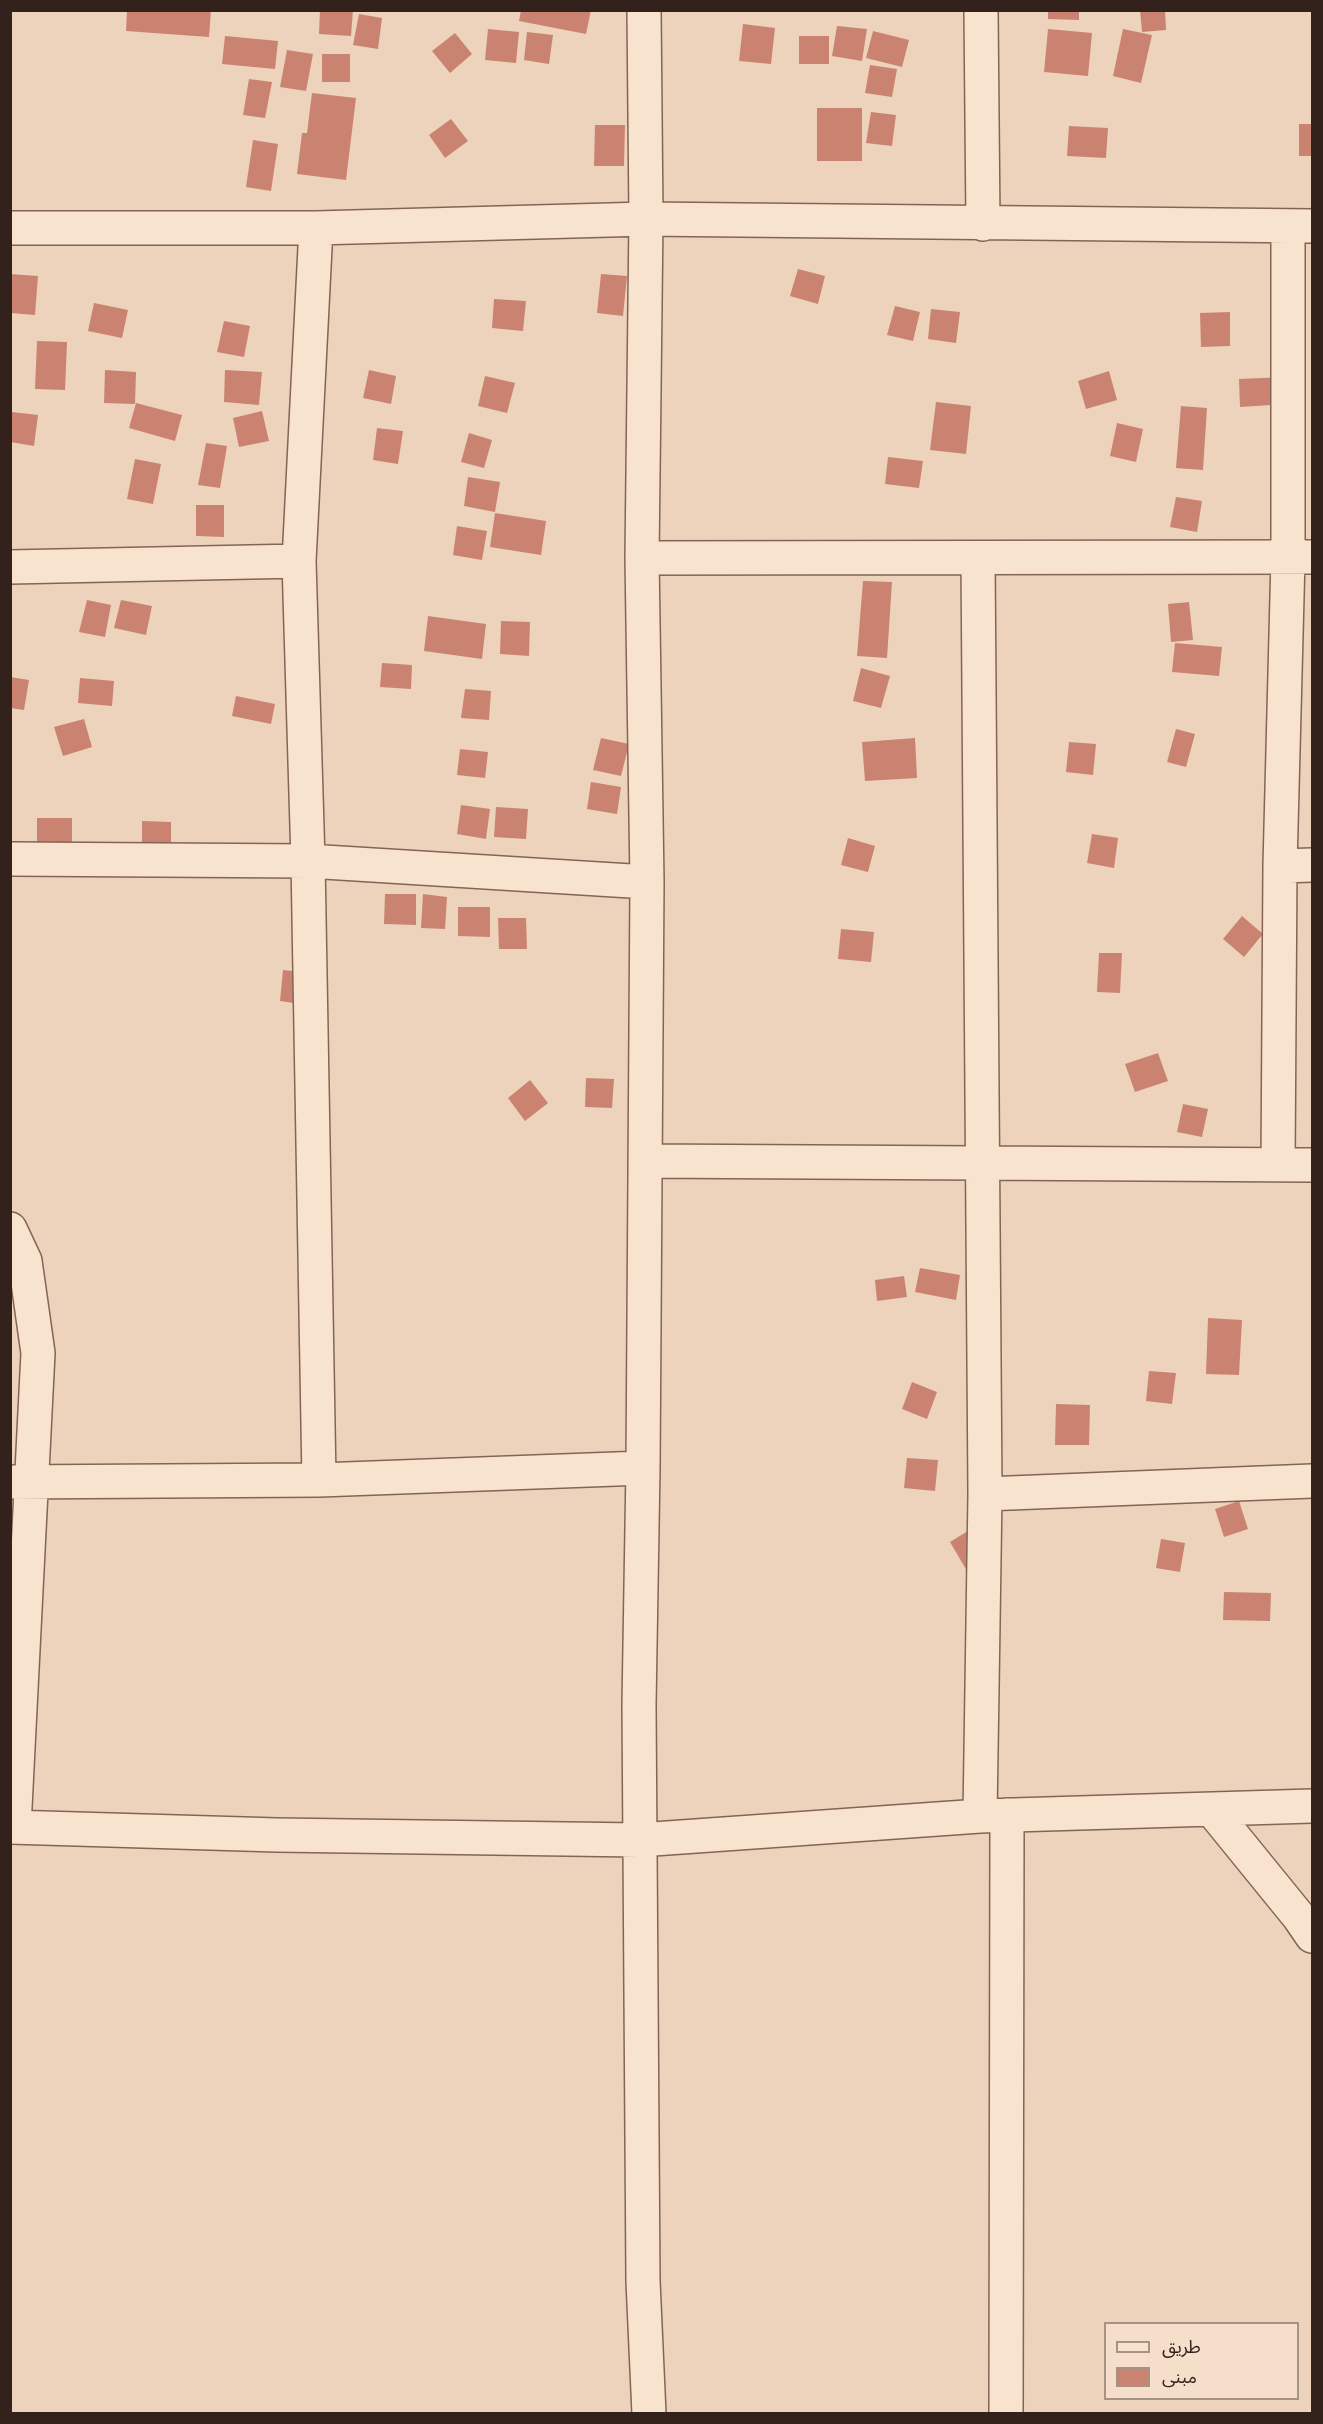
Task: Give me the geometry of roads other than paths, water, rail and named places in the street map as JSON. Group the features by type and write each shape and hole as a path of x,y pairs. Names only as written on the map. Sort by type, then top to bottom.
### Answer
{"street":[{"path":"645,10 646,219 642,558 647,882 639,1840 643,2281 649,2414"},
{"path":"981,10 983,224"},
{"path":"10,228 316,228 646,219 1300,226 1300,557 1280,866 1278,1164"},
{"path":"316,228 299,561 308,861 319,1480"},
{"path":"642,558 1300,557"},
{"path":"978,558 986,1494 1006,2414"},
{"path":"10,567 299,561"},
{"path":"10,859 308,861 647,882"},
{"path":"1280,866 1312,866"},
{"path":"645,1161 1312,1164"},
{"path":"10,1229 25,1261 38,1353 21,1482 12,1827 639,1840 993,1816 1312,1806"},
{"path":"21,1482 319,1480 643,1468"},
{"path":"986,1494 1312,1481"},
{"path":"1212,1810 1312,1936"}]}
